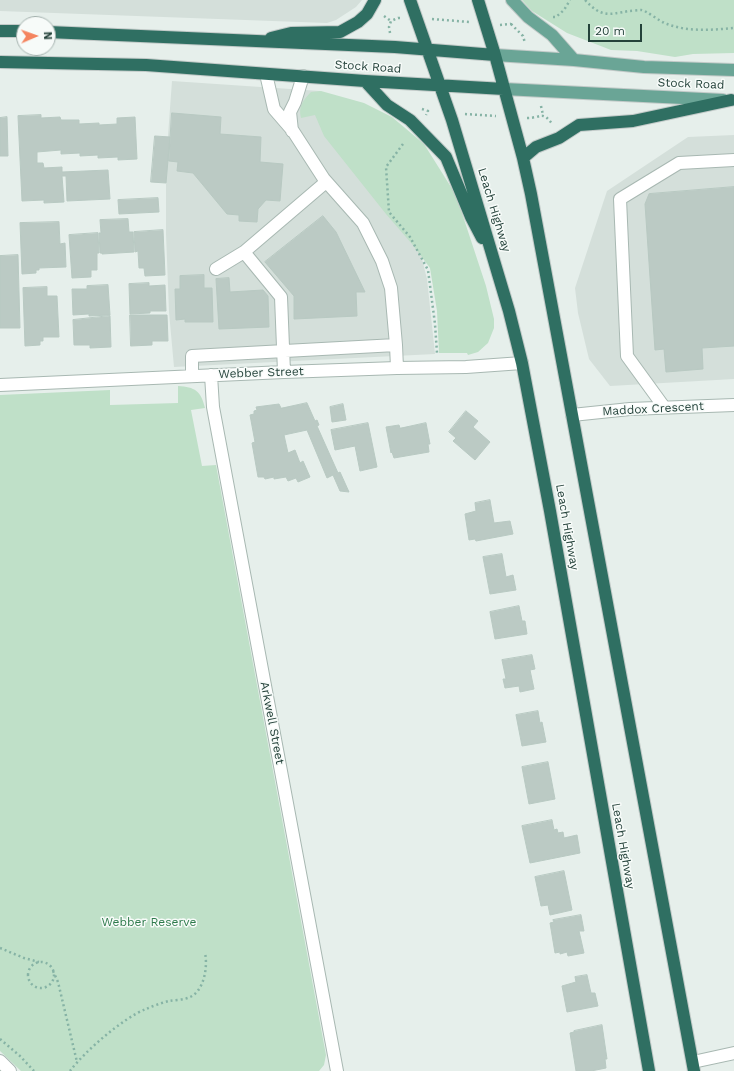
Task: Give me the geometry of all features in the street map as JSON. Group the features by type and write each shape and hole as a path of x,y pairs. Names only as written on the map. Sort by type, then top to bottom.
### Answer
{"highway":[{"path":"257,41 291,33 340,32 358,22 367,14 375,0"},
{"name":"Leach Highway","path":"410,0 411,18 427,49 449,112 493,256 522,363 550,511 649,1071"},
{"name":"Leach Highway","path":"478,0 496,55 531,194 694,1066"},
{"path":"0,31 16,31"},
{"name":"Stock Road","path":"56,32 427,49 496,55"},
{"name":"Stock Road","path":"0,62 146,65 365,81 504,89"},
{"path":"365,81 387,105 410,120 446,157 471,217 493,256"},
{"path":"523,158 536,147 559,138 579,125 633,121 732,100"}],"main road":[{"path":"512,0 528,17 552,35 574,60"},
{"name":"Stock Road","path":"496,55 574,60 644,67 734,70"},
{"name":"Stock Road","path":"504,89 732,100"}],"street":[{"path":"266,74 274,109 292,131 326,182 363,223 382,261 391,288 397,368"},
{"path":"292,131 290,112 295,102 303,76"},
{"path":"664,407 626,356 620,198 679,163 734,160"},
{"path":"216,269 244,252 326,182"},
{"path":"244,252 281,297 284,372"},
{"path":"192,376 192,356 396,345"},
{"name":"Webber Street","path":"0,385 284,372 397,368 466,368 522,363"},
{"name":"Arkwell Street","path":"210,375 213,406 337,1071"},
{"name":"Maddox Crescent","path":"572,414 664,407 734,405"},
{"path":"694,1066 734,1053"},
{"path":"0,1061 10,1071"}],"path":[{"path":"548,16 556,17 564,10 570,0"},
{"path":"585,0 592,7 602,13 612,15 641,10 667,24 683,29 716,30 734,28"},
{"path":"381,13 391,21"},
{"path":"390,33 389,27 391,21 398,18 505,25"},
{"path":"511,24 523,36 526,45"},
{"path":"541,104 543,115 547,117 553,125"},
{"path":"449,112 528,118 543,115"},
{"path":"403,144 386,167 388,212 410,237 428,270 435,324 437,368"},
{"path":"0,948 24,958 48,963 58,982 77,1062"},
{"path":"70,1071 77,1062 100,1041 125,1021 144,1009 166,1002 191,997 201,987 206,970 205,953"},
{"path":"40,962 29,969 28,978 33,985 41,988 49,985 54,978 53,971"},
{"path":"0,1039 20,1056 34,1071"}],"shaded area":[{"path":"0,0 362,0 356,7 336,20 327,23 0,11"},
{"path":"172,81 320,91 319,115 418,243 427,279 435,354 174,367 169,312 166,234 166,163"},
{"path":"734,135 734,379 610,386 589,359 578,313 575,288 607,191 688,137"}],"green space":[{"path":"522,0 734,0 734,53 693,54 675,57 637,51 611,50 567,33 532,11"},
{"path":"321,91 364,103 392,117 424,144 456,195 486,286 494,319 494,328 488,343 478,352 468,355 467,353 439,353 437,311 430,268 324,136 315,115 301,118 300,110 306,98 311,92"},
{"name":"Webber Reserve","path":"178,386 189,387 196,391 199,394 205,408 191,410 202,466 216,465 326,1055 324,1065 319,1071 21,1071 0,1051 0,395 110,390 110,405 178,403"}],"building":[{"path":"172,113 221,117 220,134 261,137 260,162 283,164 280,201 266,200 258,209 257,222 239,221 239,215 227,214 193,173 177,171 178,162 169,161"},
{"path":"41,115 41,118 60,117 61,120 79,120 79,124 99,123 99,125 117,124 117,118 135,117 137,159 118,160 118,157 98,158 98,155 80,156 80,153 61,154 61,150 37,152 37,163 43,163 44,168 62,167 62,172 108,170 110,199 67,201 66,176 62,176 64,202 44,203 44,200 22,201 18,116"},
{"path":"7,117 8,156 0,156 0,118"},
{"path":"155,136 170,137 166,183 151,182"},
{"path":"734,187 734,346 702,348 703,369 666,372 664,349 655,350 645,204 649,194"},
{"path":"158,198 159,212 119,214 118,200"},
{"path":"323,216 336,232 365,292 356,292 357,316 294,319 294,296 265,262"},
{"path":"128,219 129,232 133,232 134,252 100,253 100,220"},
{"path":"59,222 60,244 65,243 66,267 39,268 39,270 36,270 36,273 22,274 20,223"},
{"path":"163,230 165,275 145,276 144,268 139,268 138,251 135,252 134,232"},
{"path":"98,233 99,253 97,253 97,270 91,270 91,277 72,278 69,235"},
{"path":"18,255 20,328 0,328 0,256"},
{"path":"204,275 204,288 212,288 213,322 185,322 185,319 176,320 175,289 180,289 180,276"},
{"path":"229,278 230,292 263,290 268,296 269,327 219,329 216,279"},
{"path":"149,283 149,286 165,285 166,311 150,311 150,313 130,314 129,284"},
{"path":"108,285 110,315 73,315 72,289 87,289 87,286"},
{"path":"47,287 47,296 57,296 59,337 43,337 43,341 40,341 40,345 25,346 23,288"},
{"path":"130,315 167,315 168,341 152,341 152,345 131,346"},
{"path":"110,316 111,347 90,348 90,345 74,345 73,320"},
{"path":"307,403 315,421 317,420 319,425 317,426 338,473 340,472 349,492 340,491 333,475 327,478 307,430 284,435 288,453 295,450 300,463 303,461 310,477 298,482 296,478 288,481 286,477 265,479 264,477 258,477 252,443 255,442 250,415 254,414 254,411 257,410 256,407 279,404 281,408"},
{"path":"343,404 346,420 332,422 330,407"},
{"path":"466,411 478,421 473,427 490,442 475,460 453,441 456,438 449,432"},
{"path":"368,423 377,467 360,471 355,446 335,450 331,430"},
{"path":"426,423 430,444 428,444 429,452 394,458 392,452 391,453 386,427 399,425 400,428"},
{"path":"490,500 494,523 510,521 513,534 476,541 475,539 469,540 465,514 476,511 475,503"},
{"path":"502,554 506,577 513,575 516,590 490,594 483,557"},
{"path":"519,606 522,621 525,621 527,634 495,639 490,612"},
{"path":"532,655 535,669 530,670 534,689 520,692 519,686 505,688 503,679 506,679 502,660"},
{"path":"538,711 546,742 522,746 516,715"},
{"path":"548,762 555,799 529,804 522,767"},
{"path":"552,820 554,830 557,829 558,833 563,832 564,838 577,835 580,853 530,863 522,826"},
{"path":"564,871 572,910 550,915 548,905 541,906 535,877"},
{"path":"581,915 584,931 579,931 584,953 568,956 567,952 560,954 560,952 555,953 550,923 554,922 553,920"},
{"path":"587,975 591,993 595,993 598,1006 567,1012 562,986 576,982 575,977"},
{"path":"602,1025 607,1059 605,1059 606,1068 591,1071 576,1071 570,1033"}]}
